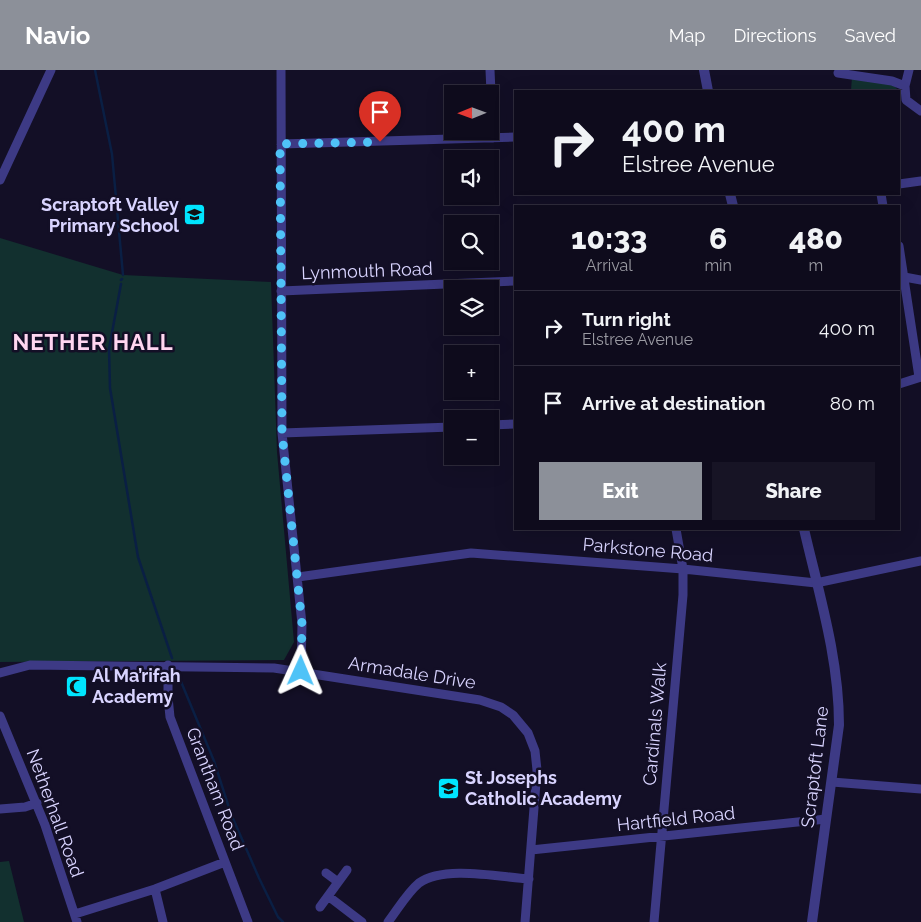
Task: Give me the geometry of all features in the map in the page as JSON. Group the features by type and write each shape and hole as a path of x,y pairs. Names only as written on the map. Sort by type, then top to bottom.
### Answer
{"street":[{"path":"0,180 51,70"},
{"path":"281,70 282,433 302,624 301,671"},
{"path":"490,70 491,85"},
{"path":"704,70 708,90"},
{"path":"909,70 905,86 906,100 921,111"},
{"path":"838,73 892,81 905,86"},
{"path":"499,138 514,138"},
{"path":"280,144 444,139"},
{"path":"900,184 921,181"},
{"path":"900,261 901,276 920,377 900,384"},
{"path":"901,276 921,280"},
{"name":"Lynmouth Road","path":"281,291 514,282"},
{"path":"499,425 514,424"},
{"path":"282,433 444,426"},
{"name":"Cardinals Walk","path":"654,922 683,569 676,530"},
{"name":"Scraptoft Lane","path":"804,530 835,666 839,696 839,725 812,922"},
{"name":"Parkstone Road","path":"298,577 471,553 683,569 816,583 921,561"},
{"name":"Armadale Drive","path":"0,673 30,664 168,665 301,671 400,689 480,700 507,711 528,733 536,760 525,922"},
{"name":"Grantham Road","path":"168,665 170,717 248,922"},
{"name":"Netherhall Road","path":"0,716 37,803 76,918"},
{"path":"832,782 921,789"},
{"path":"0,809 25,808 37,803"},
{"name":"Hartfield Road","path":"530,850 826,819"},
{"path":"76,918 225,862"},
{"path":"320,907 347,870"},
{"path":"326,873 338,882"},
{"path":"388,922 414,888 432,876 451,873 529,879"},
{"path":"155,889 164,922"},
{"path":"328,896 362,922"}],"green space":[{"path":"852,77 890,81 897,89 896,90 851,90"},
{"path":"0,238 123,275 271,282 277,452 294,642 284,660 0,662"},
{"path":"9,861 24,922 0,922 0,862"}],"waterway":[{"path":"95,70 112,154 123,275"},
{"path":"121,284 109,349 110,388 138,557 172,658"},
{"path":"177,672 214,761 231,814 259,878 278,917 283,922"}],"place":[{"name":"Scraptoft Valley Primary School","path":"195,215"},
{"name":"Al Ma’rifah Academy","path":"76,686"},
{"name":"St Josephs Catholic Academy","path":"449,788"}],"district":[{"name":"NETHER HALL","path":"93,342"}],"route":[{"path":"301,671 302,624 282,433 280,144 380,142"}]}
